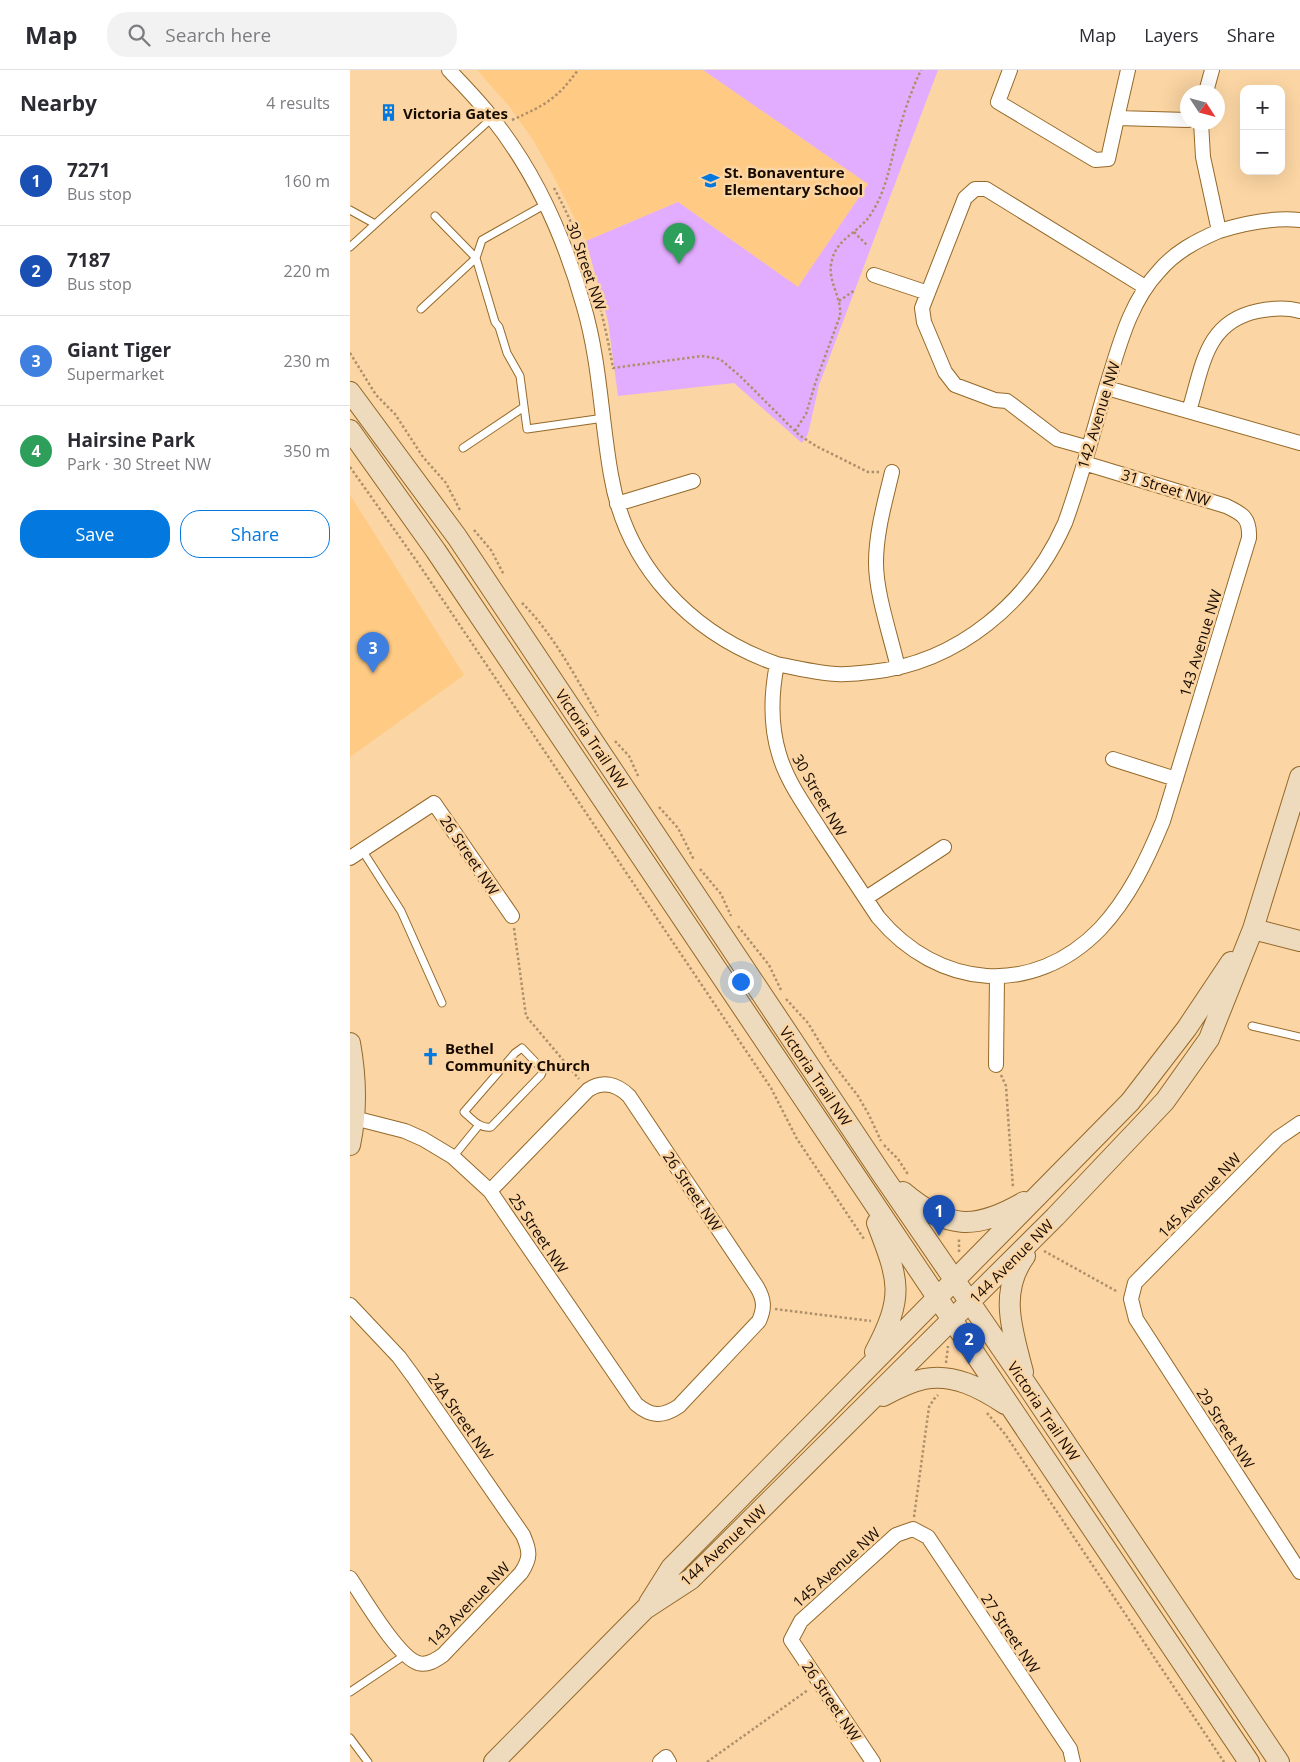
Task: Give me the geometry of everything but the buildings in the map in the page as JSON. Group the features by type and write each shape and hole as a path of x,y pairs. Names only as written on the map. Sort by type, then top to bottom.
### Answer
{"main road":[{"name":"Victoria Trail NW","path":"350,392 457,537 881,1173 1026,1384 1279,1762"},
{"name":"Victoria Trail NW","path":"350,430 436,551 1249,1762"},
{"name":"144 Avenue NW","path":"494,1762 645,1609 690,1579 870,1402 950,1319 970,1302 1055,1217 1165,1101 1209,1039 1253,929 1300,777"},
{"path":"1253,929 1300,941"},
{"name":"144 Avenue NW","path":"645,1609 671,1568 1130,1102 1187,1028 1253,929"},
{"path":"350,1043 353,1067 354,1118 350,1146"},
{"path":"881,1173 923,1209 943,1219 959,1222 981,1221 1002,1215 1046,1189"},
{"path":"862,1187 888,1254 896,1282 896,1299 893,1314 885,1333 864,1370"},
{"path":"1026,1384 1013,1330 1009,1303 1010,1290 1014,1275 1021,1262 1055,1217"},
{"path":"870,1402 922,1379 944,1378 970,1385 994,1396 1010,1407"}],"street":[{"name":"30 Street NW","path":"449,70 492,118 532,178 559,231 573,268 594,343 610,474 617,504 634,545 673,599 689,615 722,638 749,653 777,664 772,694 772,713 778,754 802,802 887,927 911,949 924,957 954,970 997,977"},
{"path":"1010,70 998,102 1095,160 1108,159 1128,70"},
{"path":"1208,85 1212,70"},
{"path":"1117,118 1180,120"},
{"path":"1201,130 1203,157 1219,232"},
{"path":"1089,448 1057,439 1007,401 995,400 955,384 946,372 924,322 922,308 965,198 975,189 986,189 1145,287"},
{"name":"142 Avenue NW","path":"777,664 838,674 898,668 938,655 954,647 994,619 1036,575 1057,541 1072,504 1127,322 1145,287 1172,258 1201,239 1219,232 1262,221 1279,219 1300,220"},
{"path":"874,274 928,293"},
{"path":"1189,411 1210,344 1230,321 1245,314 1271,308 1290,308 1300,311"},
{"path":"1107,388 1300,443"},
{"name":"31 Street NW","path":"1084,463 1226,506 1245,517"},
{"path":"892,472 878,533 876,565 880,592 898,668"},
{"path":"617,504 693,481"},
{"name":"143 Avenue NW","path":"997,977 1029,971 1060,959 1087,941 1100,929 1122,901 1143,866 1162,821 1176,779 1249,538 1249,525 1245,517"},
{"path":"1113,759 1176,779"},
{"name":"26 Street NW","path":"350,858 434,803 512,916"},
{"path":"866,898 944,847"},
{"path":"996,1065 997,977"},
{"name":"26 Street NW","path":"588,1090 595,1085 610,1084 618,1087 629,1096 758,1287 764,1308"},
{"path":"490,1191 588,1090"},
{"name":"25 Street NW","path":"354,1118 423,1139 453,1157 490,1191 636,1404 649,1414 658,1416 678,1406 755,1326 764,1308"},
{"name":"145 Avenue NW","path":"1131,1299 1135,1283 1278,1138 1300,1123"},
{"name":"29 Street NW","path":"1131,1299 1136,1319 1300,1572"},
{"name":"24A Street NW","path":"350,1305 399,1357 427,1394 523,1535 529,1555"},
{"name":"145 Avenue NW","path":"791,1640 801,1621 808,1614 896,1535 913,1529"},
{"name":"27 Street NW","path":"913,1529 928,1538 1070,1749 1073,1762"},
{"name":"143 Avenue NW","path":"405,1655 420,1664 436,1660 443,1655 521,1573 529,1555"},
{"path":"350,1578 405,1655"},
{"name":"26 Street NW","path":"791,1640 873,1762"}],"lane":[{"path":"350,247 492,118"},
{"path":"421,309 476,258 482,240 546,204"},
{"path":"350,210 375,224"},
{"path":"435,216 476,258 495,322 499,327 507,353 520,376 527,429 604,418"},
{"path":"463,448 524,407"},
{"path":"362,850 401,911 442,1003"},
{"path":"1252,1026 1300,1037"},
{"path":"522,1048 543,1070 541,1075 491,1127 486,1128 479,1125 464,1112 522,1048"},
{"path":"453,1157 479,1125"},
{"path":"350,1692 405,1655"},
{"path":"350,1738 368,1762"}],"path":[{"path":"512,120 535,110 555,97 578,70"},
{"path":"795,431 806,414 838,321 839,301 830,275 832,257 841,242 869,218 882,194 900,128 921,70"},
{"path":"854,232 868,246"},
{"path":"839,301 855,290"},
{"path":"350,354 376,395 399,418 422,457 446,483 462,515"},
{"path":"613,368 702,356 715,357 730,367 795,431 816,446 868,472 892,472"},
{"path":"350,467 423,571 771,1088 797,1139 868,1245"},
{"path":"469,524 491,550 504,576"},
{"path":"518,600 542,624 601,721"},
{"path":"613,740 629,756 640,780"},
{"path":"657,806 678,828 697,865 724,898 732,918"},
{"path":"512,916 526,1016 588,1090"},
{"path":"735,922 769,965 782,994 808,1023 831,1061 870,1115 883,1144 898,1159 912,1180"},
{"path":"996,1065 1006,1086 1013,1191"},
{"path":"958,1257 959,1228"},
{"path":"1043,1251 1131,1299"},
{"path":"764,1308 874,1322"},
{"path":"945,1371 949,1341"},
{"path":"913,1529 916,1494 929,1407 934,1399 942,1394"},
{"path":"985,1412 1005,1434 1224,1762"},
{"path":"707,1762 819,1682"}],"shaded area":[{"name":"St. Bonaventure Elementary School","path":"477,70 703,70 868,184 798,287 678,202 586,241 533,140 509,106"},
{"path":"703,70 938,70 819,385 808,434 802,443 734,383 618,396 608,321 586,241 678,202 798,287 868,184"},
{"path":"350,495 464,675 350,757"}],"place":[{"name":"Victoria Gates","path":"389,113"},
{"name":"St. Bonaventure Elementary School","path":"710,181"},
{"name":"Hairsine Park","path":"679,264"},
{"name":"Giant Tiger","path":"373,673"},
{"name":"Bethel Community Church","path":"431,1057"},
{"name":"7271","path":"939,1236"},
{"name":"7187","path":"969,1364"}]}
